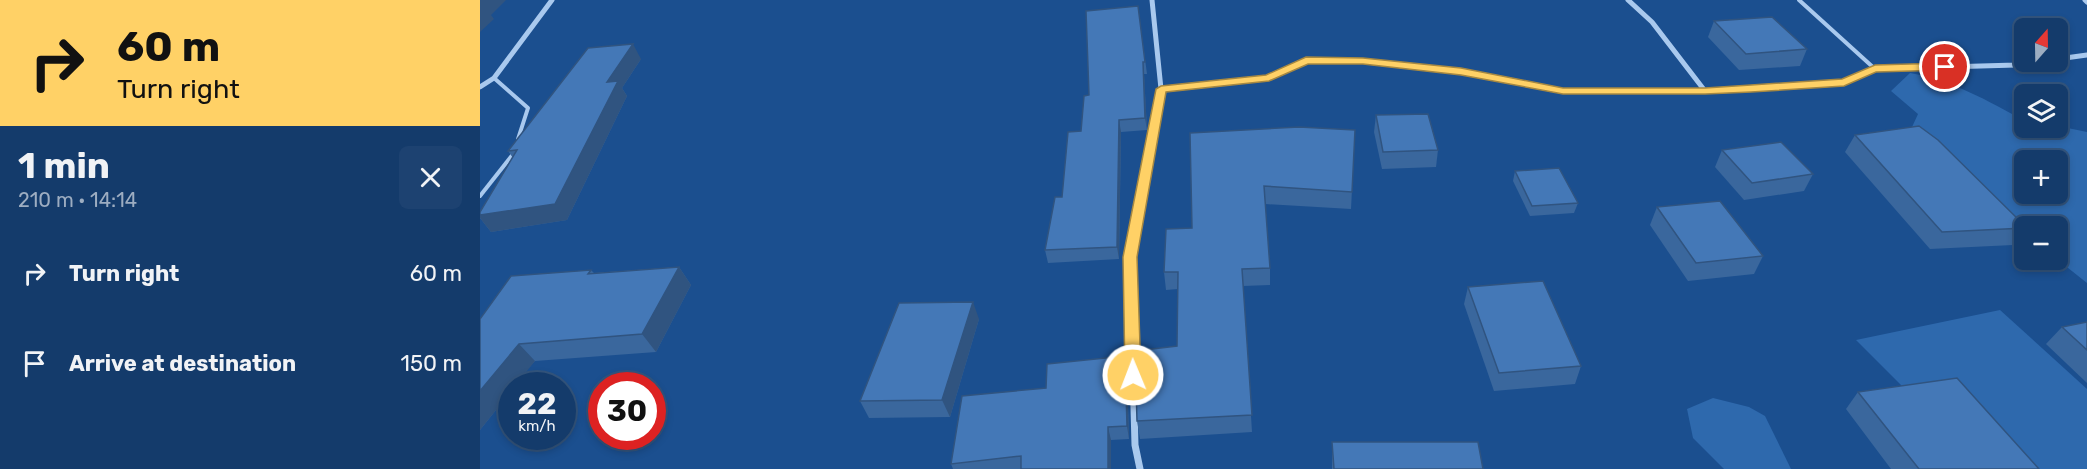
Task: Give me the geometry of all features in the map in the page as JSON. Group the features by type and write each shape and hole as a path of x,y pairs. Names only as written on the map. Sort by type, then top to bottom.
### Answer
{"street":[{"path":"480,87 494,78 552,0"},
{"path":"1140,469 1135,445 1130,257 1161,89 1152,0"},
{"path":"1628,0 1652,22 1705,91"},
{"path":"2068,58 2087,55"},
{"path":"1161,89 1269,78 1306,61 1363,61 1461,71 1563,91 1705,91 1844,82 1875,69 2014,65"}],"lane":[{"path":"1799,0 1875,69"},
{"path":"480,196 512,158 528,108 494,78"}],"shaded area":[{"path":"1910,73 1969,92 2014,115 2014,138 2068,138 2068,128 2087,132 2087,283 2068,268 2068,216 2014,216 2014,225 1907,138 1918,114 1891,91"},
{"path":"2000,310 2087,389 2087,469 2018,469 1905,389 1856,340"},
{"path":"1713,398 1749,407 1765,416 1791,469 1724,469 1693,438 1687,409"}],"building":[{"path":"1138,6 1145,62 1143,62 1145,118 1119,120 1117,247 1045,250 1055,197 1062,197 1068,132 1081,131 1084,96 1089,95 1086,11"},
{"path":"1772,17 1807,49 1746,54 1714,21"},
{"path":"633,44 607,82 618,81 555,204 480,215 517,150 508,151 588,48"},
{"path":"1428,114 1438,150 1383,152 1376,115"},
{"path":"1919,126 1938,140 2015,216 2014,229 1942,232 1855,135"},
{"path":"1299,127 1355,130 1352,192 1264,186 1270,268 1242,269 1252,415 1137,421 1135,351 1177,346 1178,272 1164,272 1166,229 1192,228 1190,133"},
{"path":"1781,142 1813,174 1752,183 1722,150"},
{"path":"1559,168 1578,203 1532,206 1515,171"},
{"path":"1720,201 1763,256 1696,263 1657,207"},
{"path":"679,267 642,334 519,344 480,391 480,319 511,276 591,270 588,274"},
{"path":"1543,281 1581,366 1499,373 1468,287"},
{"path":"973,302 942,400 860,401 899,303"},
{"path":"2087,322 2087,350 2062,327"},
{"path":"1125,356 1127,426 1108,427 1108,469 1021,469 1021,456 951,464 962,396 1046,388 1047,364"},
{"path":"1957,378 2039,469 1919,469 1858,392"},
{"path":"1332,442 1478,442 1483,469 1334,469"}],"route":[{"path":"1133,375 1130,257 1161,89 1269,78 1306,61 1363,61 1461,71 1563,91 1705,91 1844,82 1875,69 1945,67"}]}
